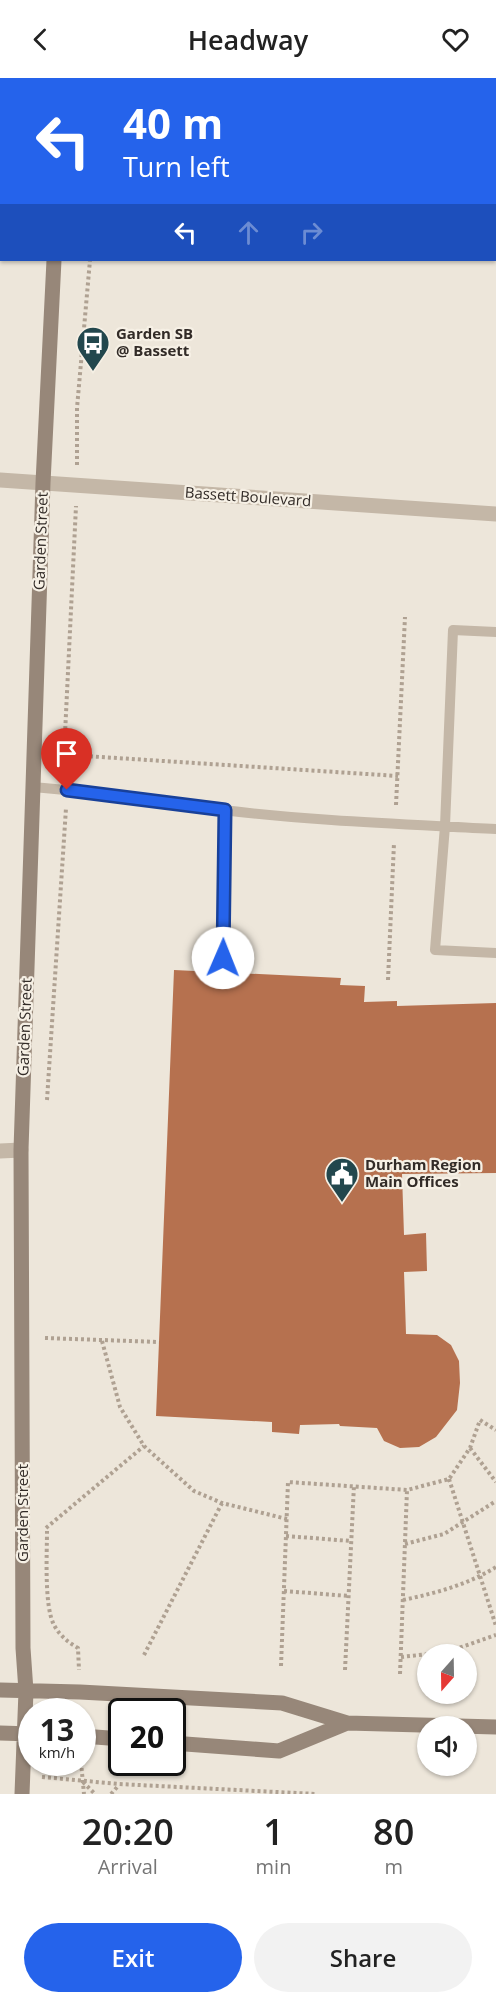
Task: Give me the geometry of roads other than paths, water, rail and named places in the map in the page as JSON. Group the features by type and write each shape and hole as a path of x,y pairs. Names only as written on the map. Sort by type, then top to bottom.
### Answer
{"street":[{"name":"Garden Street","path":"26,1698 23,1648 21,1150 43,483 54,261"},
{"name":"Bassett Boulevard","path":"0,480 496,514"},
{"path":"0,1151 21,1150"},
{"path":"0,1690 282,1702 347,1723 496,1727"},
{"path":"186,1744 279,1751 347,1723"},
{"path":"0,1733 18,1733"},
{"name":"Garden Street","path":"22,1794 23,1776"}],"lane":[{"path":"496,632 453,630 445,826 435,950 496,953"},
{"path":"32,787 225,810 395,824 496,829"},
{"path":"223,958 225,810"}],"place":[{"name":"Garden SB @ Bassett","path":"93,372"},
{"name":"Durham Region Main Offices","path":"342,1203"}]}
